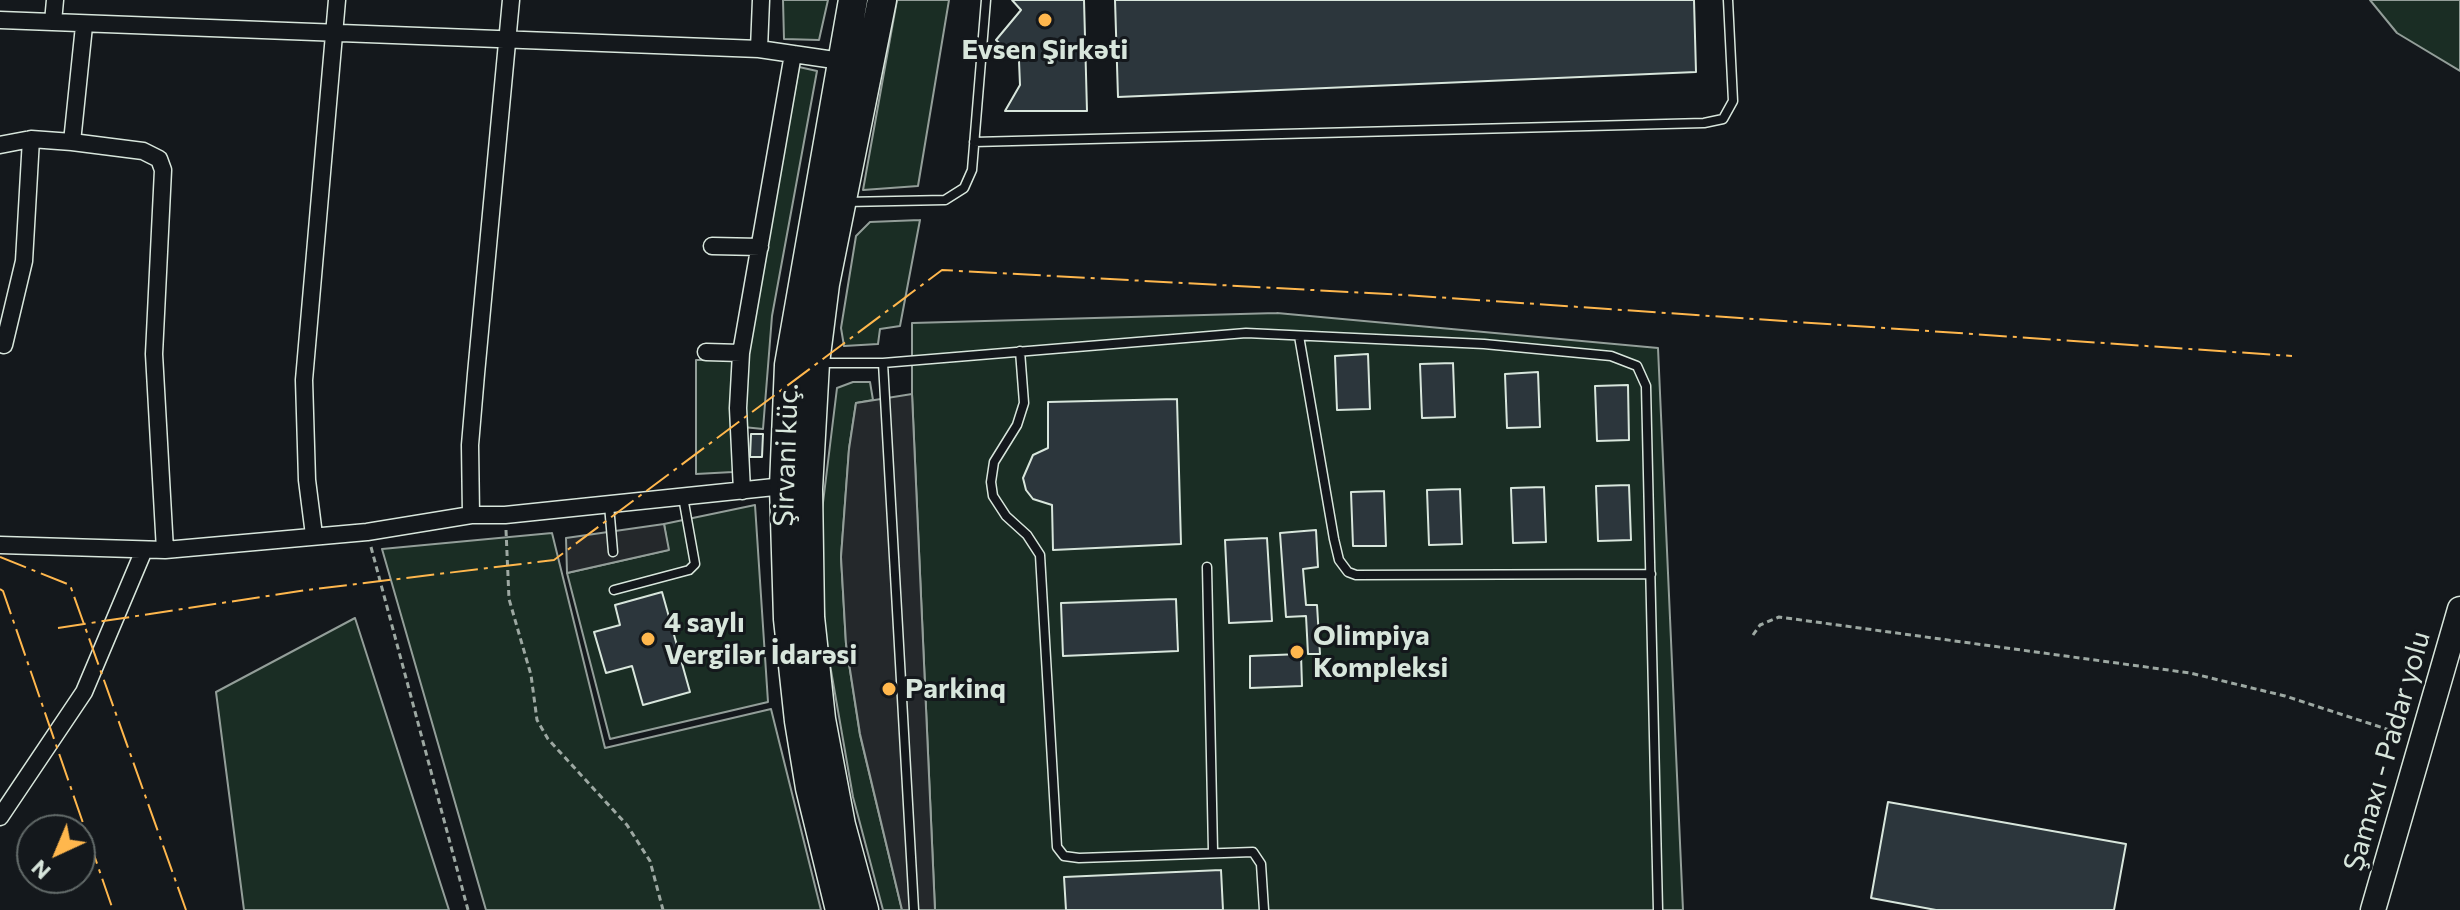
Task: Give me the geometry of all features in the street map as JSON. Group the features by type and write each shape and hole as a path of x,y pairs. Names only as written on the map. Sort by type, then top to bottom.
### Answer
{"highway":[{"name":"Şirvani küç.","path":"840,910 810,788 799,721 787,604 784,486 789,365 853,0"},
{"path":"864,910 833,787 810,617 808,489 815,363 840,202 882,0"}],"main road":[{"name":"Şamaxı - Padar yolu","path":"2373,910 2460,609"}],"street":[{"path":"53,22 55,0"},
{"path":"314,535 307,480 304,380 337,0"},
{"path":"471,515 471,430 511,0"},
{"path":"759,49 761,0"},
{"path":"0,20 84,26 759,49 841,61"},
{"path":"72,142 84,26"},
{"path":"742,491 738,408 741,353 793,54"},
{"path":"4,345 24,261 31,139"},
{"path":"0,145 31,139 72,142 143,151 159,159 163,170 154,354 165,550"},
{"path":"712,246 760,247"},
{"path":"706,352 741,353"},
{"path":"0,545 165,550 367,532 471,515 505,515 784,486"},
{"path":"0,817 84,692 144,550"}],"lane":[{"path":"840,202 893,204 945,200 964,188 972,170 986,0"},
{"path":"974,142 1704,123 1723,119 1733,101 1728,0"},
{"path":"815,363 883,363 1246,333 1500,346 1611,356 1637,366 1646,386 1658,910"},
{"path":"1299,336 1334,539 1339,560 1348,572 1356,575 1651,574"},
{"path":"1020,351 1024,403 1017,425 994,462 991,482 993,496 1006,516 1027,535 1040,555 1057,847 1064,856 1079,858 1253,852 1261,864 1264,910"},
{"path":"883,363 914,910"},
{"path":"614,590 689,570 695,564 683,497"},
{"path":"609,504 613,552"},
{"path":"1207,567 1213,851"}],"path":[{"path":"505,515 509,599 531,675 537,720 548,739 627,825 650,861 663,910"},
{"path":"367,532 468,910"},
{"path":"1753,635 1760,625 1779,617 2190,673 2285,696 2421,740"}],"green space":[{"path":"783,0 828,0 819,40 784,39"},
{"path":"897,0 949,0 918,186 863,190"},
{"path":"2370,0 2460,0 2460,71 2397,33"},
{"path":"799,67 817,71 772,316 763,429 743,427 746,363"},
{"path":"920,220 900,326 880,329 878,344 844,346 841,328 856,236 870,222"},
{"name":"Olimpiya Kompleksi","path":"1277,313 1658,348 1683,910 935,910 912,394 912,323"},
{"path":"696,360 734,360 733,472 696,474"},
{"path":"853,382 870,382 873,400 856,403 849,449 841,557 846,644 860,735 902,910 883,910 853,797 825,636 821,519 837,388"},
{"path":"755,505 768,702 610,739 567,573 668,550 664,524"},
{"path":"552,533 605,748 771,709 821,910 486,910 382,549"},
{"path":"355,618 449,910 244,910 216,692"}],"shaded area":[{"name":"Parkinq","path":"912,394 935,910 902,910 860,734 846,644 841,557 849,449 856,403"},
{"path":"664,524 669,550 567,573 566,538"}],"building":[{"path":"1012,0 1084,0 1087,111 1005,111 1020,85 1019,61 996,40 1021,10"},
{"path":"1115,0 1694,0 1696,72 1118,97"},
{"path":"1368,354 1370,409 1337,410 1335,356"},
{"path":"1453,363 1455,417 1422,418 1420,364"},
{"path":"1538,372 1540,427 1507,428 1505,374"},
{"path":"1628,385 1629,440 1597,441 1595,386"},
{"path":"1177,399 1181,544 1053,550 1052,505 1033,499 1026,490 1023,478 1033,455 1048,448 1048,402"},
{"path":"751,434 763,434 762,457 750,457"},
{"path":"1629,485 1631,540 1598,541 1596,486"},
{"path":"1544,487 1546,542 1513,543 1511,488"},
{"path":"1460,489 1462,544 1429,545 1427,490"},
{"path":"1384,491 1386,546 1353,546 1351,492"},
{"path":"1316,530 1318,567 1303,569 1306,605 1317,605 1320,654 1308,654 1306,616 1286,617 1280,533"},
{"path":"1267,538 1272,621 1229,623 1225,540"},
{"path":"662,592 690,692 643,705 632,666 606,673 594,632 620,625 615,605"},
{"path":"1176,599 1178,651 1063,656 1061,603"},
{"path":"1301,654 1302,686 1250,688 1250,656"},
{"path":"1888,802 2126,844 2114,910 1936,910 1871,898"},
{"path":"1221,870 1223,910 1066,910 1064,877"}],"power":[{"path":"58,628 307,590 554,560 942,270 1405,295 2292,356"},
{"path":"0,557 70,585 186,910"},
{"path":"0,589 113,910"}],"place":[{"name":"Evsen Şirkəti","path":"1045,20"},
{"name":"4 saylı Vergilər İdarəsi","path":"648,639"},
{"name":"Olimpiya Kompleksi","path":"1297,652"},
{"name":"Parkinq","path":"889,689"}]}
